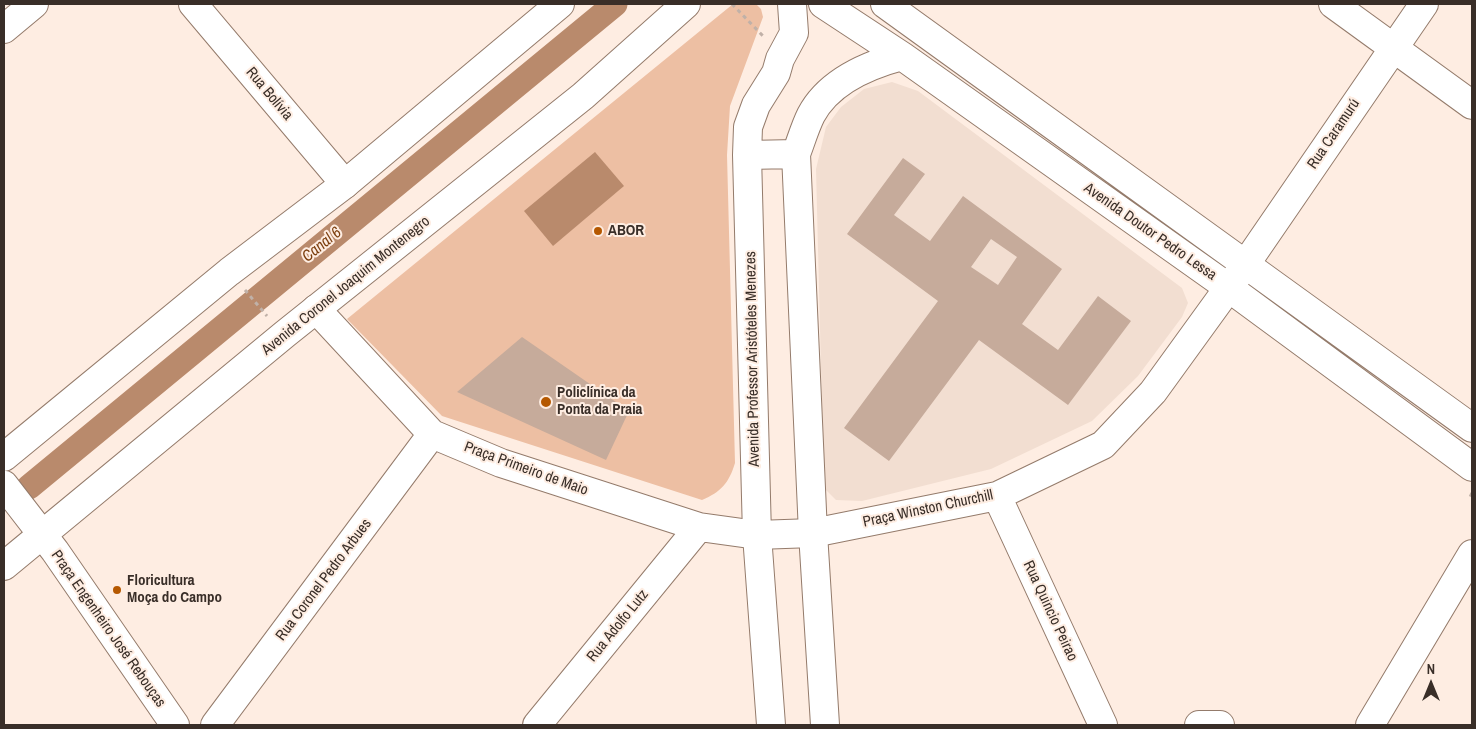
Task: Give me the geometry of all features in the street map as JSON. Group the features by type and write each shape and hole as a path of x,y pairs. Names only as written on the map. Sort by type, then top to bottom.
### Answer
{"main road":[{"path":"4,29 34,4"},
{"name":"Rua Bolívia","path":"193,4 345,184"},
{"path":"4,457 228,272 345,184 560,4"},
{"name":"Avenida Coronel Joaquim Montenegro","path":"4,566 316,309 584,96 686,4"},
{"name":"Avenida Professor Aristóteles Menezes","path":"771,725 757,535 747,155 748,127 756,105 776,73 780,59 794,33 792,4"},
{"name":"Avenida Doutor Pedro Lessa","path":"823,4 902,56 1229,288 1472,467"},
{"name":"Avenida Doutor Pedro Lessa","path":"885,4 1472,428"},
{"path":"1333,4 1392,49 1472,105"},
{"name":"Rua Caramurú","path":"1245,265 1424,4"},
{"path":"825,725 813,534 796,154 811,114 824,95 853,75 878,62 902,56"},
{"path":"747,155 796,154"},
{"name":"Praça Winston Churchill","path":"757,535 813,534 996,496 1103,445 1153,392 1245,265"},
{"name":"Praça Primeiro de Maio","path":"316,309 432,434 501,463 699,527 757,535"},
{"name":"Rua Coronel Pedro Arbues","path":"215,725 432,434"},
{"name":"Praça Engenheiro José Rebouças","path":"4,485 42,533 175,725"},
{"name":"Rua Quincio Peirao","path":"996,496 1103,725"},
{"name":"Rua Adolfo Lutz","path":"537,725 699,527"},
{"path":"1370,725 1472,554"},
{"path":"1199,725 1220,725"}],"path":[{"path":"228,272 272,321"},
{"path":"1472,492 1470,497 1472,498"}],"shaded area":[{"path":"733,4 756,4 761,9 763,17 730,106 727,155 735,463 727,481 714,494 702,500 442,416 347,319"},
{"path":"892,82 918,91 1182,288 1188,303 1182,317 1138,376 1092,421 991,469 862,501 836,500 824,488 816,169 826,127 841,107 864,89"},
{"path":"595,152 624,186 553,246 524,211"}],"building":[{"path":"903,158 925,174 894,215 930,241 963,196 1062,269 1022,324 1058,350 1098,296 1131,321 1068,405 979,340 889,461 844,428 938,301 847,234","holes":["991,239 1017,257 998,285 971,267"]},
{"name":"Policlínica da Ponta da Praia","path":"522,337 629,411 606,460 457,392"}],"waterway":[{"name":"Canal 6","path":"29,487 615,4"}],"place":[{"name":"ABOR","path":"598,231"},
{"name":"Policlínica da Ponta da Praia","path":"546,402"},
{"name":"Floricultura Moça do Campo","path":"117,590"}]}
